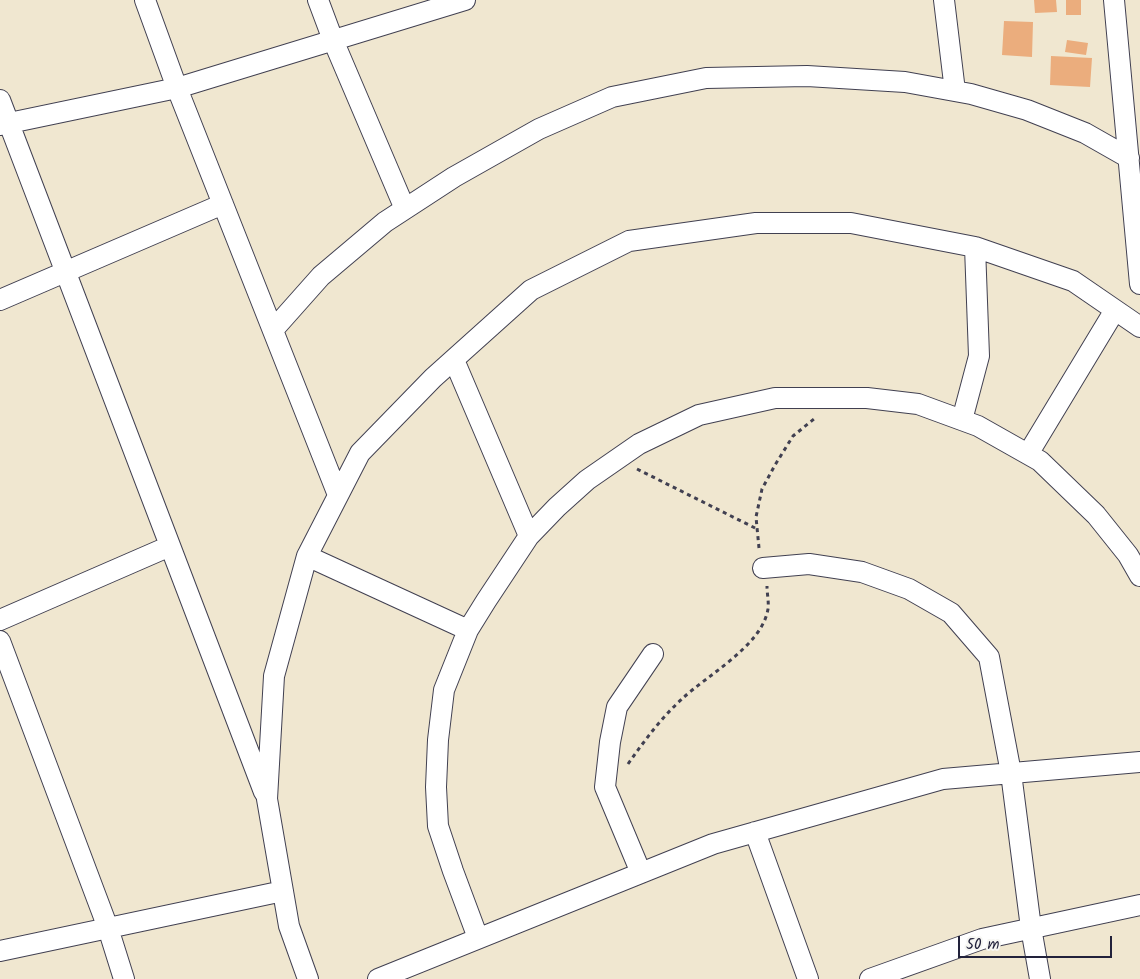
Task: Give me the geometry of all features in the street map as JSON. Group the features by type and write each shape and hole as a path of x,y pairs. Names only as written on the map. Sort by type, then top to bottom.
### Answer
{"street":[{"path":"145,0 177,88 338,495"},
{"path":"318,0 404,209"},
{"path":"4,124 177,88 465,0"},
{"path":"944,0 955,91"},
{"path":"1114,0 1140,284"},
{"path":"273,330 321,276 385,222 454,177 538,129 612,98 706,78 807,76 905,82 971,94 1027,110 1085,133 1129,158"},
{"path":"0,100 4,124 66,272 267,799 289,926 308,979"},
{"path":"0,300 223,204"},
{"path":"267,799 274,676 307,556 338,495 360,453 433,378 531,290 629,241 756,223 851,223 975,247 1073,280 1140,327"},
{"path":"962,420 979,356 975,247"},
{"path":"1028,454 1115,310"},
{"path":"454,360 529,536"},
{"path":"478,938 438,826 436,787 438,740 444,690 468,630 529,536 586,480 639,444 699,415 775,398 867,398 918,404 978,426 1040,461 1096,515 1128,556 1140,576"},
{"path":"0,620 170,546"},
{"path":"307,556 468,630"},
{"path":"763,568 809,564 862,572 909,589 952,613 989,657 1011,773 1031,928 1040,979"},
{"path":"0,641 108,928 124,979"},
{"path":"642,873 605,787 610,742 617,707 653,654"},
{"path":"378,979 713,844 943,779 1140,762"},
{"path":"756,832 808,979"},
{"path":"0,951 283,891"},
{"path":"870,979 982,939 1140,905"}],"path":[{"path":"624,769 650,732 682,698 745,647 763,626 768,609 767,587 756,517 762,489 793,436 819,416"},
{"path":"618,459 757,530"}],"building":[{"path":"1034,0 1056,0 1057,12 1035,13"},
{"path":"1066,0 1081,0 1081,15 1066,15"},
{"path":"1004,21 1033,22 1032,57 1002,55"},
{"path":"1067,40 1088,43 1086,55 1065,52"},
{"path":"1051,56 1092,58 1090,87 1050,85"}]}
